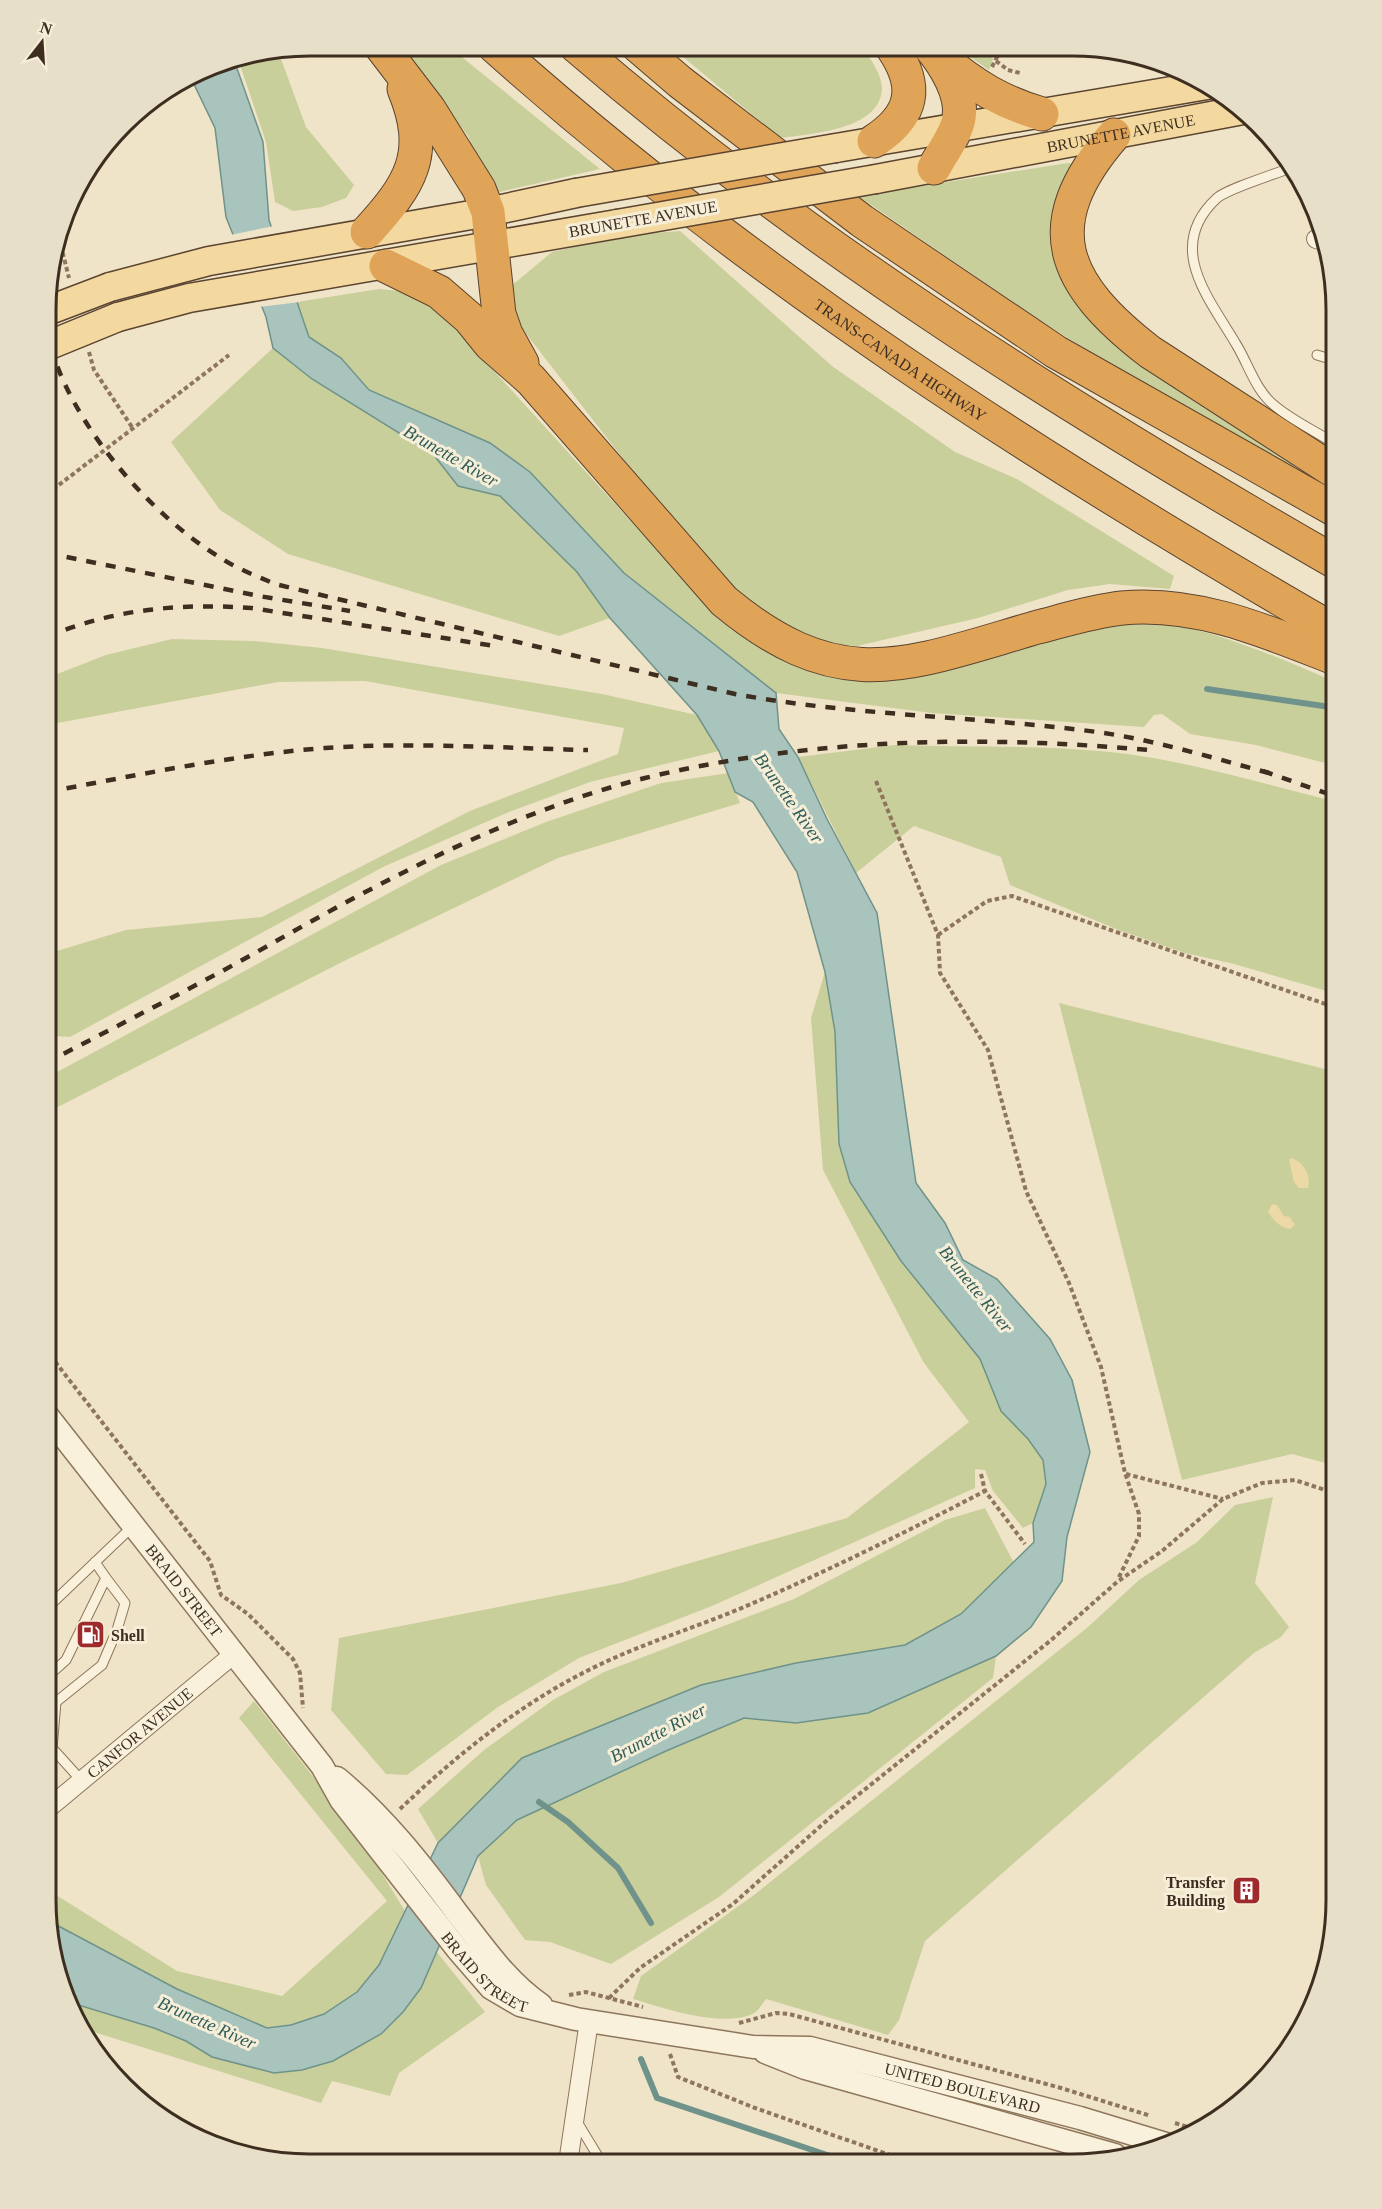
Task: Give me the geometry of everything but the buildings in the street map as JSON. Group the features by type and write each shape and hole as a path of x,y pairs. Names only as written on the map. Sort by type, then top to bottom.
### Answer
{"highway":[{"path":"367,232 401,193 414,161 414,116 387,56"},
{"path":"388,56 429,109 479,189 488,212 499,314 506,334 531,380"},
{"name":"TRANS-CANADA HIGHWAY","path":"506,56 633,162 750,253 876,345 1092,487 1326,626"},
{"path":"588,56 713,158 803,226 928,313 1091,419 1326,557"},
{"path":"650,56 680,82 862,221 1056,352 1326,505"},
{"path":"874,141 897,122 910,98 908,78 899,56"},
{"path":"934,168 959,120 960,102 936,56"},
{"path":"941,56 981,88 1015,106 1042,114"},
{"path":"1114,135 1083,176 1068,212 1066,233 1069,254 1085,290 1123,331 1150,352 1326,466"},
{"path":"386,266 439,292 469,318 490,344 531,380 724,601 757,628 800,652 838,663 878,667 918,661 1078,616 1123,608 1167,608 1218,616 1326,655"}],"main road":[{"name":"BRUNETTE AVENUE","path":"56,308 110,287 178,267 315,240 488,212 576,193 1194,87"},
{"name":"BRUNETTE AVENUE","path":"56,342 118,316 189,298 386,266 876,179 1232,112"}],"street":[{"name":"BRAID STREET","path":"56,1427 322,1766 341,1800 458,1950 491,1988 520,2005 589,2021"},
{"name":"CANFOR AVENUE","path":"56,1801 234,1654"},
{"name":"BRAID STREET","path":"322,1766 353,1791 384,1822 413,1855 508,1977 555,2014"},
{"name":"UNITED BOULEVARD","path":"589,2021 753,2047 810,2048 1080,2118 1153,2140"},
{"path":"569,2154 589,2021"},
{"name":"UNITED BOULEVARD","path":"753,2047 805,2068 1100,2152"}],"lane":[{"path":"1285,170 1219,196 1205,212 1194,236 1191,258 1202,290 1238,346 1261,391 1275,406 1326,438"},
{"path":"1317,355 1326,358"},
{"path":"56,1599 133,1526"},
{"path":"56,1702 102,1665 117,1630 125,1603 95,1562"},
{"path":"56,1669 66,1660 106,1578"},
{"path":"56,1756 81,1779"},
{"path":"574,2118 596,2154"}],"path":[{"path":"996,61 1008,70 1020,73"},
{"path":"56,487 230,355"},
{"path":"94,370 132,428"},
{"path":"876,781 938,935 940,973 988,1050 1026,1191 1068,1284 1101,1367 1125,1473 1139,1514 1139,1536 1117,1582"},
{"path":"938,935 987,901 1012,896 1326,1004"},
{"path":"56,1363 210,1561 221,1595 248,1614 293,1659 300,1673 301,1695 306,1714"},
{"path":"1125,1473 1223,1499"},
{"path":"981,1474 985,1491 1025,1544"},
{"path":"589,2021 640,1968 733,1904 832,1815 1050,1641 1117,1582 1162,1551 1223,1499 1262,1483 1295,1480 1326,1491"},
{"path":"384,1822 449,1762 524,1707 601,1664 743,1608 862,1554 985,1491"},
{"path":"586,1992 650,2009"},
{"path":"735,2023 753,2021 776,2013 789,2014 1062,2088 1152,2116"},
{"path":"675,2034 670,2056 678,2078 755,2108 887,2154"},
{"path":"1164,2120 1186,2127"}],"green space":[{"path":"409,56 461,56 600,169 499,192 492,183 484,181 468,136 424,80"},
{"path":"682,56 868,56 878,72 882,89 878,103 869,113 857,121 825,132 780,138"},
{"path":"969,56 990,56 993,59 989,70"},
{"path":"280,58 306,127 354,185 346,198 322,207 293,211 275,202 266,142 240,65"},
{"path":"1073,164 1066,175 1056,205 1057,249 1292,463 1293,467 1101,359 1041,321 858,196"},
{"path":"680,231 832,366 955,452 1017,479 1174,576 1170,589 1110,584 1068,590 978,618 844,649 806,639 748,604 687,541 520,326 510,287 552,252 628,235"},
{"path":"379,289 398,291 427,303 443,315 688,584 750,639 793,664 1152,619 1176,624 1246,646 1326,678 1326,763 1256,745 1190,734 1162,714 1154,715 1144,727 932,713 776,693 624,573 530,472 490,443 369,390 341,358 309,337 297,302"},
{"path":"273,348 312,379 433,454 458,486 500,496 577,572 610,618 559,636 288,554 220,510 171,442"},
{"path":"172,639 253,641 322,648 602,694 697,715 719,751 590,782 509,812 383,867 70,1037 56,1036 57,951 126,930 262,917 470,811 618,754 624,728 365,681 278,682 56,723 56,674 106,655"},
{"path":"895,745 1099,751 1155,758 1207,769 1326,799 1326,991 1234,964 1185,953 1116,929 1010,885 1001,857 914,826 856,873 798,757"},
{"path":"729,773 740,803 558,858 344,961 56,1108 56,1073 441,865 546,822 661,783"},
{"path":"825,972 835,1032 901,1261 980,1359 1001,1411 1028,1439 1043,1460 1046,1484 1033,1523 1023,1528 993,1491 985,1470 975,1469 975,1488 712,1606 579,1658 498,1707 407,1775 386,1774 331,1710 339,1638 621,1583 847,1518 969,1422 924,1363 823,1170 811,1018"},
{"path":"1059,1003 1326,1069 1326,1463 1292,1454 1182,1480"},
{"path":"1273,1497 1255,1583 1289,1627 1281,1637 1254,1653 925,1941 899,2020 888,2035 766,1999 754,2013 727,2019 694,2015 633,1999 641,1976 754,1895 1088,1627 1139,1580 1197,1542 1235,1505"},
{"path":"985,1508 1014,1563 961,1614 905,1645 796,1663 701,1685 574,1739 551,1745 522,1758 438,1843 418,1809 484,1750 553,1700 604,1672 794,1599 945,1520"},
{"path":"996,1656 993,1678 719,1897 611,1964 550,1942 525,1940 486,1885 478,1856 517,1820 666,1751 744,1718 796,1723 868,1713"},
{"path":"254,1701 358,1834 405,1911 379,1965 357,1992 324,2014 291,2025 267,2028 177,1989 57,1926 56,1895 177,1971 282,1996 387,1901 239,1718"},
{"path":"436,1951 485,2012 399,2073 390,2096 332,2081 321,2103 93,2032 79,2005 154,2028 186,2041 212,2057 421,1988"}],"sand":[{"path":"1292,1158 1306,1170 1308,1188 1299,1188 1294,1182 1289,1160"},
{"path":"1272,1204 1277,1205 1284,1216 1290,1217 1295,1225 1290,1229 1278,1223 1268,1212"}],"water":[{"name":"Brunette River","path":"236,66 263,142 269,220 309,337 341,358 369,390 490,443 530,472 624,573 776,693 779,729 798,757 827,819 877,913 916,1183 945,1223 963,1260 997,1279 1050,1339 1072,1380 1090,1452 1067,1537 1062,1581 1031,1627 996,1656 868,1713 796,1723 744,1718 666,1751 517,1820 478,1856 421,1988 403,2012 381,2034 333,2061 302,2070 274,2073 212,2057 186,2041 154,2028 79,2005 64,1965 57,1925 177,1989 267,2028 291,2025 324,2014 357,1992 379,1965 438,1843 522,1758 701,1685 796,1663 905,1645 961,1614 1034,1542 1033,1523 1046,1484 1043,1460 1028,1439 1001,1411 980,1359 901,1261 850,1182 839,1144 835,1032 825,972 797,872 753,802 735,792 719,751 697,715 610,618 577,572 500,496 458,486 433,454 312,379 273,348 266,317 226,217 215,128 194,84"}],"pier":[{"path":"274,226 300,302 259,307 230,235"}],"waterway":[{"path":"1207,689 1326,706"},
{"path":"539,1802 568,1822 618,1868 651,1923"},
{"path":"641,2059 657,2098 824,2154"}],"railway":[{"path":"56,363 86,423 148,500 196,542 234,566 275,584 735,694 825,707 1006,722 1119,735 1269,773"},
{"path":"56,555 259,596 350,611"},
{"path":"56,634 122,614 199,606 251,608 495,646"},
{"path":"56,1058 416,866 505,825 598,791 707,765 770,755 895,743 1022,742 1148,750"},
{"path":"56,790 220,761 325,748 423,745 588,750"},
{"path":"1263,771 1326,793"}],"place":[{"name":"Shell","path":"90,1635"},
{"name":"Transfer Building","path":"1246,1891"}]}
